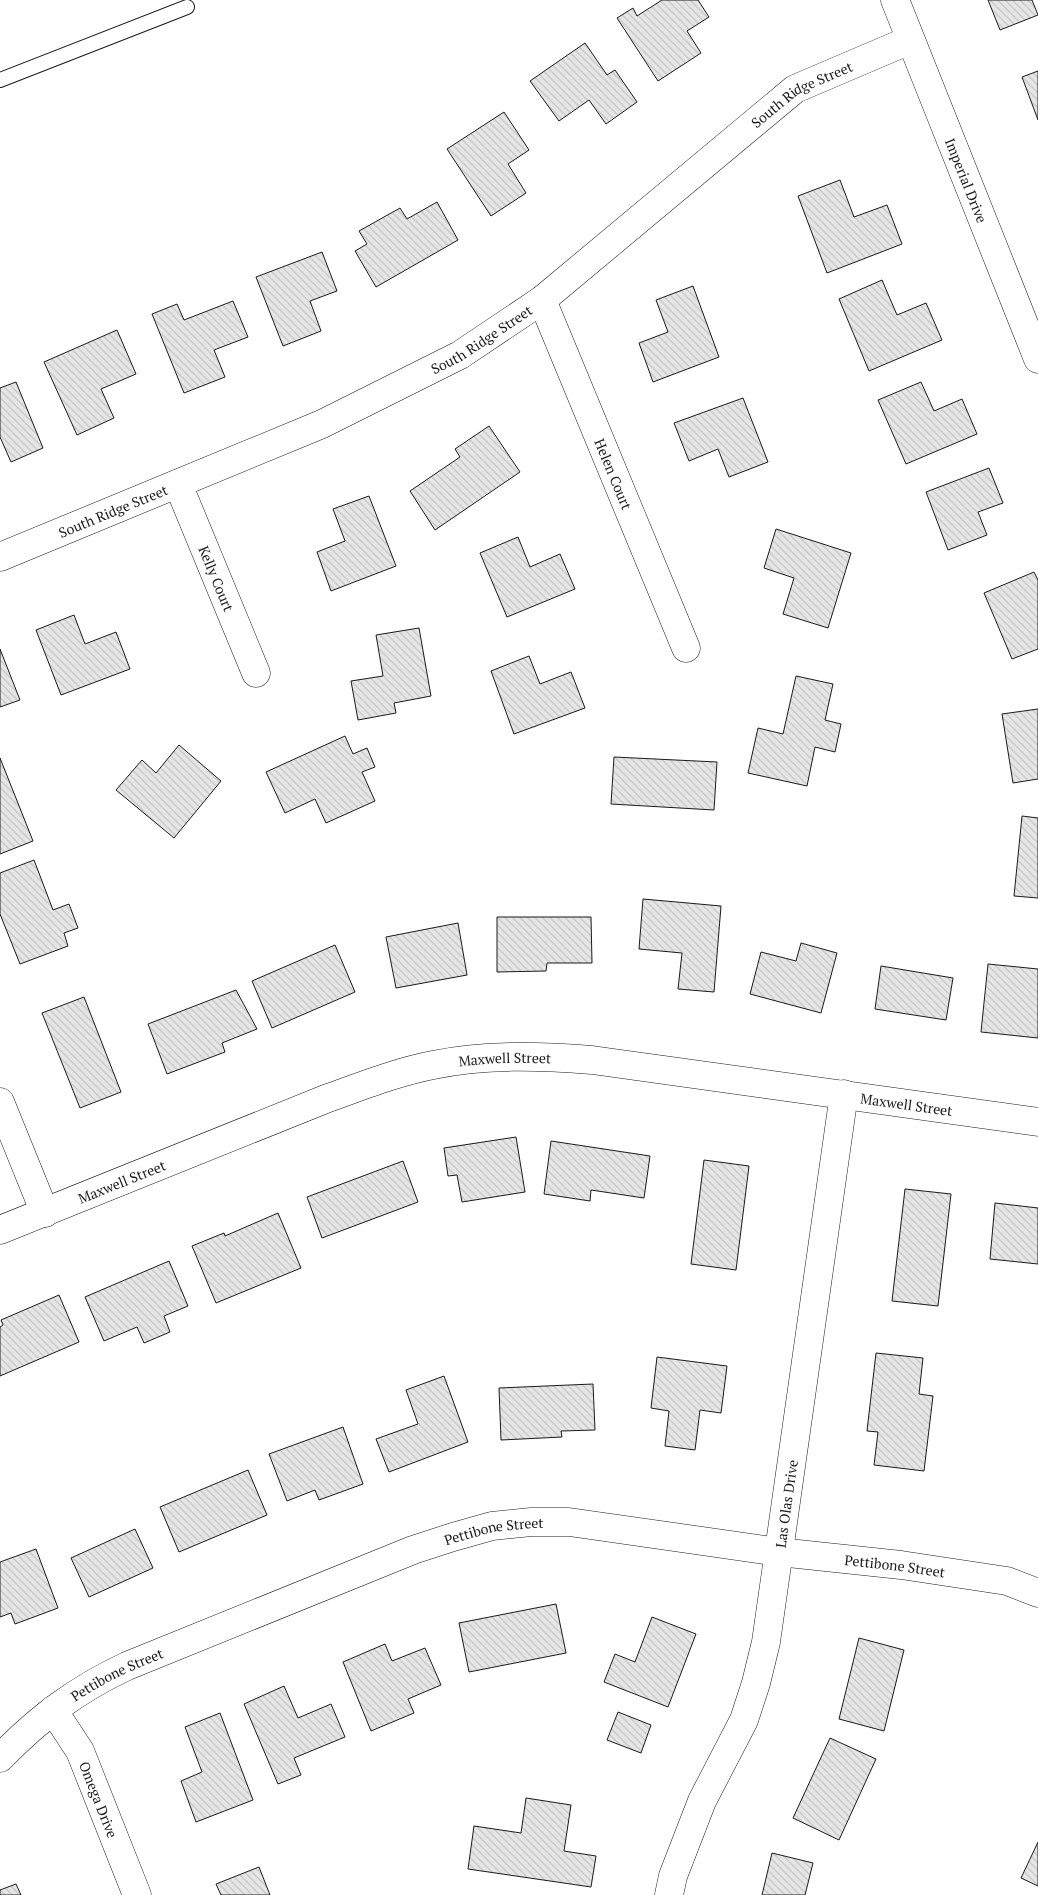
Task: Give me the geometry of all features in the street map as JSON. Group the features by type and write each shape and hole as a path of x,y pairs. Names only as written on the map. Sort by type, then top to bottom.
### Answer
{"street":[{"name":"Imperial Drive","path":"895,0 1038,359"},
{"name":"South Ridge Street","path":"0,557 322,424 460,355 542,300 795,89 910,40"},
{"name":"Helen Court","path":"542,300 686,648"},
{"name":"Kelly Court","path":"178,484 256,673"},
{"name":"Maxwell Street","path":"0,1230 328,1098 378,1080 432,1065 487,1058 539,1056 592,1060 1038,1122"},
{"name":"Las Olas Drive","path":"669,1895 673,1876 702,1801 744,1720 756,1683 766,1642 844,1094"},
{"path":"0,1102 45,1212"},
{"name":"Pettibone Street","path":"0,1758 20,1738 77,1692 127,1666 413,1550 492,1526 531,1522 569,1522 779,1552 901,1565 1007,1581 1038,1593"},
{"name":"Omega Drive","path":"53,1710 80,1752 137,1895"}],"lane":[{"path":"0,80 187,7"}],"building":[{"path":"662,0 698,0 709,17 687,31 701,53 658,81 617,18 633,8 637,16"},
{"path":"988,0 1032,0 1038,15 1000,30"},
{"path":"585,43 607,75 615,70 637,102 606,124 589,100 559,121 530,81"},
{"path":"1038,71 1038,120 1022,77"},
{"path":"504,112 529,150 508,164 526,193 491,216 447,149"},
{"path":"840,180 854,217 887,205 902,244 827,273 798,196"},
{"path":"437,202 458,240 376,287 355,251 367,244 359,231 400,208 407,219"},
{"path":"322,252 337,291 310,301 321,331 283,346 256,277"},
{"path":"882,280 897,315 926,303 942,340 869,371 839,299"},
{"path":"693,286 719,357 653,382 639,343 668,332 656,300"},
{"path":"233,301 248,337 214,350 225,377 184,393 152,314 177,304 184,320"},
{"path":"117,330 136,374 101,389 114,418 77,435 44,362"},
{"path":"16,382 43,448 11,462 0,437 0,388"},
{"path":"921,382 934,411 962,399 977,434 906,464 878,400"},
{"path":"743,398 768,462 729,477 718,449 689,461 674,423"},
{"path":"489,426 520,472 435,530 410,491 460,457 455,449"},
{"path":"989,468 1003,503 978,512 987,535 948,550 926,492"},
{"path":"369,496 396,566 331,591 317,552 345,541 333,509"},
{"path":"776,529 851,553 828,628 783,614 794,578 764,568"},
{"path":"518,537 530,567 560,554 575,589 507,617 480,553"},
{"path":"1034,572 1038,580 1038,649 1012,659 984,593"},
{"path":"74,615 85,644 116,632 130,669 61,695 36,630"},
{"path":"419,628 431,696 394,703 396,713 358,720 351,681 383,676 376,635"},
{"path":"0,649 20,700 0,707"},
{"path":"529,656 540,684 571,672 585,708 514,734 491,671"},
{"path":"796,676 833,684 825,720 841,724 835,752 815,747 807,786 748,773 758,728 783,734"},
{"path":"1038,709 1038,779 1013,783 1002,714"},
{"path":"345,736 353,754 367,748 375,767 362,772 375,801 326,823 315,799 285,813 266,772"},
{"path":"179,745 221,781 174,838 116,790 142,760 156,773"},
{"path":"614,757 717,762 714,810 611,804"},
{"path":"0,758 33,841 0,854"},
{"path":"1022,816 1038,818 1038,898 1014,896"},
{"path":"34,860 53,910 69,904 78,928 64,933 68,946 20,964 0,914 0,873"},
{"path":"643,899 721,906 714,992 678,989 682,953 639,949"},
{"path":"497,917 591,917 592,963 547,963 546,971 497,972"},
{"path":"458,923 467,975 396,988 386,937"},
{"path":"801,943 837,953 821,1013 750,994 761,952 796,961"},
{"path":"335,945 355,992 272,1028 252,981"},
{"path":"988,964 1038,969 1038,1038 981,1032"},
{"path":"881,966 953,978 946,1020 875,1009"},
{"path":"236,990 257,1029 222,1043 225,1052 167,1074 148,1024"},
{"path":"84,997 121,1092 80,1108 42,1013"},
{"path":"516,1137 525,1192 462,1202 457,1175 448,1176 444,1148"},
{"path":"551,1141 650,1156 644,1198 591,1190 590,1201 544,1194"},
{"path":"704,1160 749,1166 736,1270 691,1264"},
{"path":"403,1161 418,1202 322,1238 307,1197"},
{"path":"905,1189 951,1194 938,1306 892,1301"},
{"path":"995,1203 1038,1208 1038,1264 990,1259"},
{"path":"278,1213 301,1268 216,1303 192,1246 224,1233 225,1236"},
{"path":"169,1261 188,1306 164,1316 170,1332 144,1343 137,1327 104,1341 85,1297"},
{"path":"59,1295 79,1342 0,1376 0,1327 3,1325 1,1320"},
{"path":"876,1353 923,1358 919,1394 933,1396 924,1471 874,1465 878,1432 867,1431"},
{"path":"657,1357 727,1366 721,1413 700,1410 695,1450 665,1446 669,1411 651,1408"},
{"path":"444,1376 468,1442 389,1472 376,1439 418,1424 406,1390"},
{"path":"593,1384 595,1430 561,1431 562,1437 501,1440 499,1388"},
{"path":"343,1427 363,1484 319,1500 315,1490 287,1501 269,1454"},
{"path":"248,1470 267,1515 179,1552 160,1507"},
{"path":"135,1529 153,1568 89,1597 71,1558"},
{"path":"36,1549 58,1608 15,1624 11,1613 0,1617 0,1562"},
{"path":"556,1604 566,1653 469,1672 459,1623"},
{"path":"652,1617 696,1634 668,1707 604,1682 615,1654 635,1662"},
{"path":"859,1638 904,1650 884,1731 839,1719"},
{"path":"385,1644 392,1661 425,1648 441,1685 408,1699 414,1713 371,1731 343,1662"},
{"path":"284,1686 298,1718 331,1704 345,1737 294,1758 301,1775 278,1784 244,1704"},
{"path":"618,1712 651,1725 641,1753 607,1740"},
{"path":"220,1713 253,1800 196,1822 181,1781 202,1772 185,1727"},
{"path":"830,1738 876,1759 839,1840 793,1818"},
{"path":"526,1798 571,1805 564,1851 596,1856 591,1887 468,1869 474,1826 521,1833"},
{"path":"1038,1842 1038,1886 1021,1878"},
{"path":"772,1853 813,1863 805,1895 762,1895"},
{"path":"259,1867 270,1895 221,1895 216,1884"},
{"path":"16,1884 21,1895 0,1895 0,1890"}]}
